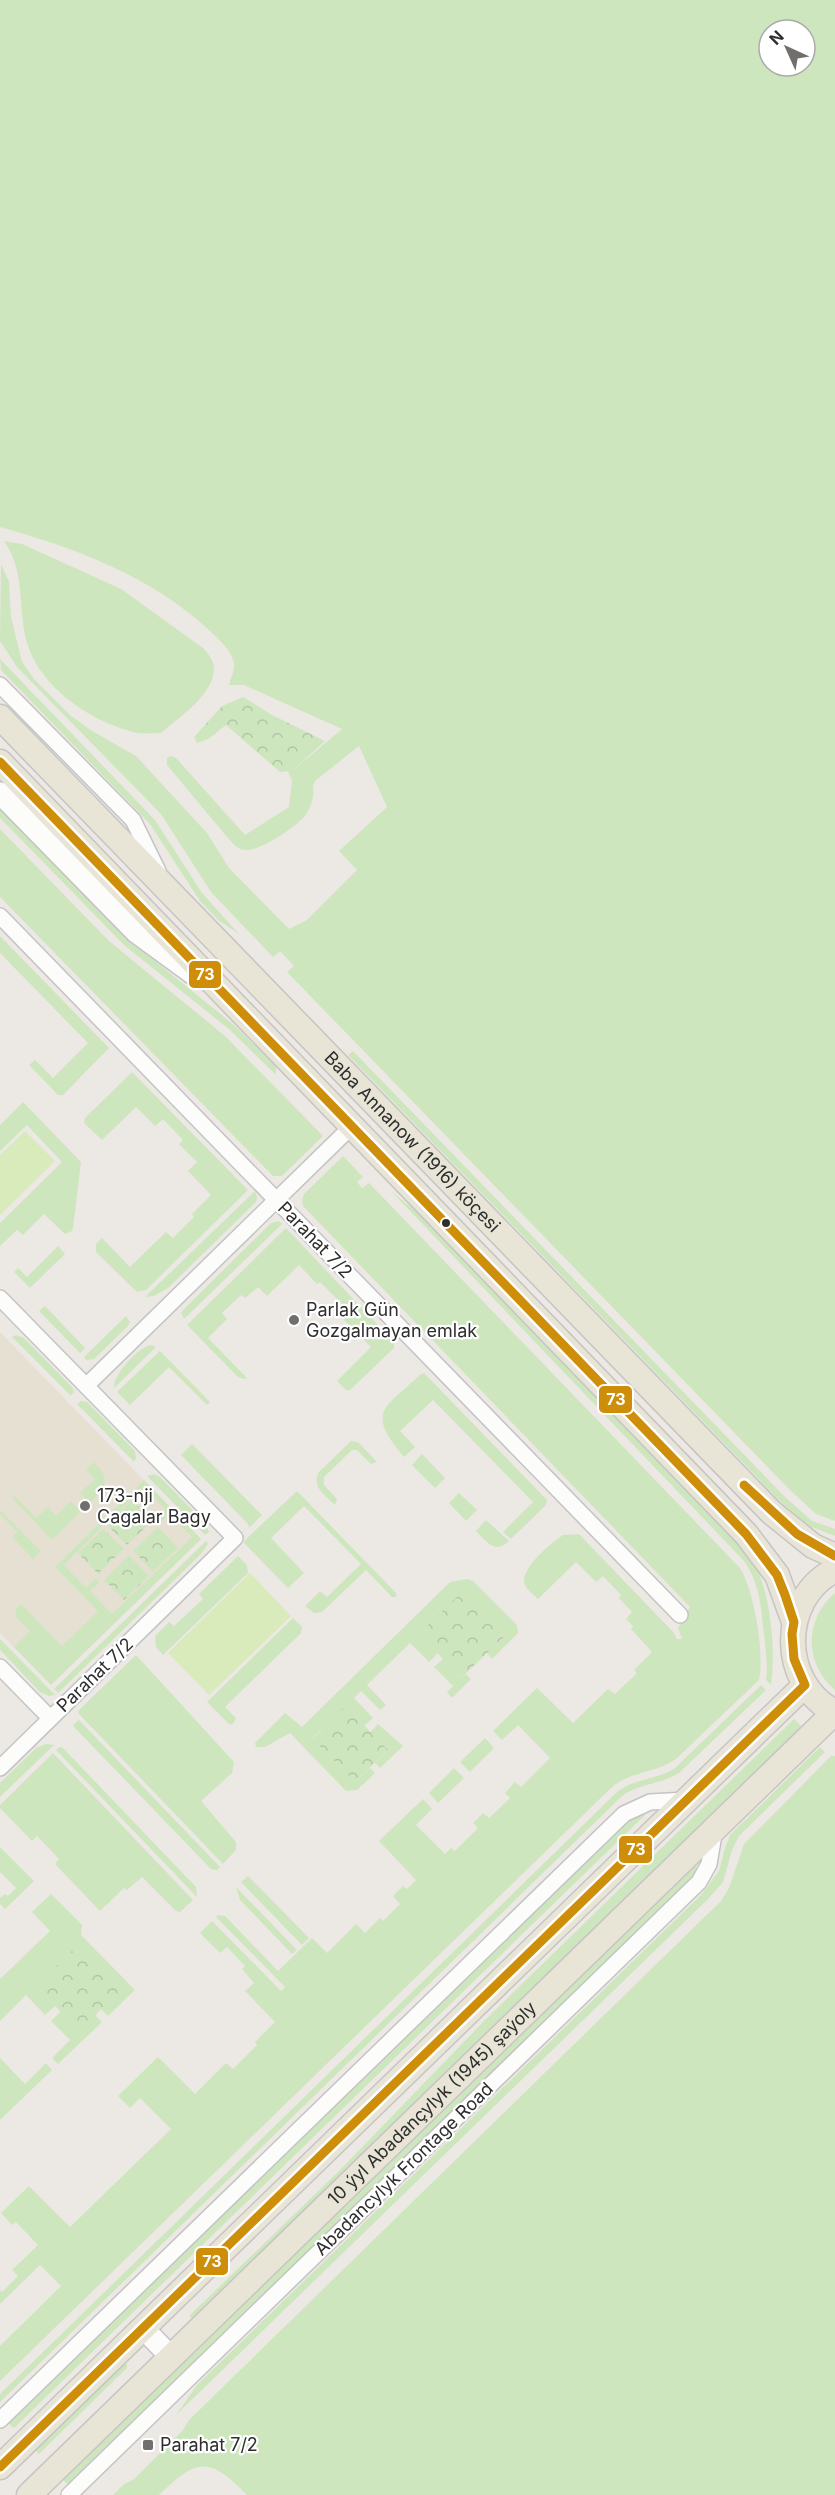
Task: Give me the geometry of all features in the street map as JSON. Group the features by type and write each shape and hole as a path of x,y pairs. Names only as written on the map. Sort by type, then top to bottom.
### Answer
{"main road":[{"name":"Baba Annanow (1916) köçesi","path":"0,717 771,1512 813,1546 835,1556"},
{"name":"Baba Annanow (1916) köçesi","path":"0,762 746,1534 777,1575 794,1622"},
{"path":"835,1570 812,1588 798,1610 792,1641 794,1659 805,1685 819,1702 835,1712"},
{"path":"0,2466 805,1685"},
{"name":"10 ýyl Abadançylyk (1945) şaýoly","path":"29,2495 835,1712"}],"street":[{"path":"0,685 133,820 167,890"},
{"path":"0,793 136,932 234,1004"},
{"name":"Parahat 7/2","path":"0,916 680,1615"},
{"path":"86,1386 352,1126"},
{"name":"Parahat 7/2","path":"0,1298 235,1538 0,1768"},
{"name":"Parahat 7/2","path":"0,1667 50,1718"},
{"path":"0,2420 624,1814 650,1803 686,1800"},
{"name":"Abadancylyk Frontage Road","path":"69,2495 699,1882 709,1864 715,1829"},
{"path":"143,2328 171,2357"}],"shaded area":[{"name":"173-nji Cagalar Bagy","path":"0,1332 201,1539 51,1685 0,1633"}],"green space":[{"path":"0,0 835,0 835,1521 816,1514 791,1491 287,972 294,966 280,951 273,957 211,892 161,814 17,667 0,641 1,564 9,582 11,617 22,662 34,679 70,715 92,731 136,756 207,833 229,868 289,929 307,920 357,870 339,851 387,807 359,746 316,780 313,785 310,808 297,823 276,839 259,847 243,850 238,847 167,765 167,758 171,756 176,758 245,835 289,807 292,781 288,771 292,771 342,729 244,685 229,685 234,665 227,649 186,611 137,579 56,544 0,527"},
{"path":"4,541 22,544 121,589 203,648 212,660 214,668 212,678 202,696 186,713 161,733 138,733 120,728 86,712 69,700 42,673 32,656 26,639 18,576 11,552"},
{"path":"0,659 155,820 202,893 239,934 218,920 200,901 150,824 1,670"},
{"path":"243,697 272,715 325,741 292,771 280,772 226,725 208,739 197,743 194,737 222,706"},
{"path":"0,808 129,940 234,1025 276,1066 275,1074 230,1030 124,945 0,818"},
{"path":"0,829 109,941 225,1036 323,1136 282,1176 273,1176 0,897"},
{"path":"0,936 109,1048 63,1095 58,1095 29,1065 35,1060 53,1078 88,1043 0,953"},
{"path":"353,1051 785,1497 812,1521 835,1529 835,1536 809,1526 780,1501 348,1055"},
{"path":"132,1072 248,1190 146,1290 137,1292 96,1252 96,1244 102,1238 130,1267 166,1232 173,1238 194,1217 192,1214 211,1195 188,1171 197,1162 179,1144 183,1140 163,1119 155,1126 136,1107 102,1140 84,1123 85,1118"},
{"path":"23,1102 81,1162 73,1228 65,1234 44,1214 23,1235 17,1230 0,1246 0,1223 62,1162 27,1125 0,1151 0,1125"},
{"path":"25,1131 55,1161 0,1215 0,1155"},
{"path":"343,1156 363,1177 357,1182 362,1188 369,1183 740,1568 750,1592 757,1623 761,1655 759,1680 676,1759 627,1778 612,1787 0,2381 0,2346 61,2286 40,2265 0,2304 0,2290 2,2292 18,2276 12,2270 38,2245 16,2222 12,2225 1,2213 29,2186 70,2227 171,2129 140,2098 130,2108 118,2096 158,2057 195,2094 226,2063 233,2069 257,2045 255,2042 275,2022 245,1991 254,1983 242,1969 245,1966 227,1947 220,1953 200,1933 212,1921 281,1991 285,1987 216,1917 218,1915 225,1916 278,1971 312,1938 327,1953 356,1924 365,1933 380,1918 383,1921 400,1904 393,1896 403,1886 407,1889 416,1880 379,1841 423,1799 432,1809 416,1825 445,1854 451,1848 455,1851 478,1828 473,1823 483,1813 489,1818 510,1798 505,1793 515,1782 521,1787 550,1758 518,1725 502,1740 493,1731 537,1688 573,1723 608,1689 615,1694 637,1673 634,1670 652,1652 631,1629 633,1626 626,1619 632,1612 619,1598 621,1595 603,1576 596,1582 576,1562 538,1599 526,1587 524,1579 526,1572 537,1557 563,1535 579,1534 674,1633 677,1639 682,1639 678,1628 690,1607 303,1206 304,1194"},
{"path":"255,1191 256,1202 168,1288 154,1296 145,1297"},
{"path":"391,1191 417,1212 750,1557 763,1584 770,1619 773,1654 771,1685 766,1680 766,1657 758,1590 744,1561"},
{"path":"279,1221 282,1224 184,1319 181,1313 184,1309 271,1223"},
{"path":"286,1228 394,1342 394,1348 350,1390 346,1390 337,1381 371,1347 338,1314 345,1307 320,1282 317,1284 299,1265 267,1296 258,1287 245,1298 241,1295 222,1313 227,1319 208,1338 247,1378 238,1377 187,1325"},
{"path":"58,1246 65,1254 30,1288 14,1272 18,1268 27,1277"},
{"path":"45,1306 85,1348 80,1353 39,1311"},
{"path":"126,1316 130,1322 128,1326 94,1359 86,1360 84,1357"},
{"path":"16,1335 24,1338 72,1387 74,1392 71,1396 12,1337"},
{"path":"151,1345 156,1347 114,1388 127,1362"},
{"path":"160,1351 210,1402 207,1405 169,1367 130,1405 117,1392"},
{"path":"424,1373 547,1500 546,1505 511,1539 503,1532 533,1502 433,1400 400,1431 415,1447 404,1457 385,1430 382,1420 384,1411 397,1395"},
{"path":"81,1401 87,1402 135,1451 134,1462 77,1404"},
{"path":"351,1441 358,1442 377,1462 371,1464 357,1450 352,1450 324,1477 324,1485 337,1499 335,1505 320,1490 317,1477 319,1472"},
{"path":"192,1444 262,1515 249,1528 248,1524 181,1455"},
{"path":"422,1454 445,1478 435,1488 412,1465"},
{"path":"94,1462 100,1468 105,1483 90,1503 80,1493 95,1479 86,1470"},
{"path":"154,1474 160,1477 205,1523 209,1532 205,1535 147,1476"},
{"path":"144,1480 201,1539 51,1685 14,1647 30,1631 16,1617 16,1609 21,1604 62,1646 98,1611 55,1567 99,1524 102,1527 64,1565 86,1588 96,1578 99,1582 90,1591 112,1614 192,1537 169,1514 160,1523 156,1520 166,1510 144,1487 106,1523 103,1520"},
{"path":"297,1491 396,1593 396,1597 392,1597 366,1570 322,1612 314,1613 305,1606 320,1591 327,1597 361,1564 304,1506 271,1538 304,1573 288,1588 243,1542"},
{"path":"459,1493 477,1510 466,1521 449,1503"},
{"path":"14,1496 36,1518 48,1507 56,1516 71,1501 81,1511 52,1540 12,1498"},
{"path":"132,1500 152,1521 127,1545 107,1525"},
{"path":"0,1510 41,1551 33,1559 12,1537 17,1532 0,1514"},
{"path":"486,1520 509,1541 499,1547 487,1542 476,1531"},
{"path":"158,1527 178,1548 153,1572 133,1551"},
{"path":"103,1529 124,1549 98,1574 78,1553"},
{"path":"206,1541 208,1544 200,1555 58,1693 54,1689"},
{"path":"129,1555 149,1576 124,1600 104,1580"},
{"path":"238,1556 247,1565 248,1573 163,1655 156,1647 155,1636 169,1622 174,1626 203,1599 199,1594"},
{"path":"250,1573 291,1616 209,1695 168,1653"},
{"path":"467,1579 473,1581 517,1625 518,1633 492,1659 487,1653 504,1637 419,1634 438,1653 429,1662 410,1643 367,1685 386,1705 380,1710 361,1691 354,1698 373,1718 364,1726 345,1707 313,1738 355,1782 370,1768 375,1773 357,1790 346,1791 290,1733 265,1747 256,1747 255,1743 285,1713 302,1727 450,1582"},
{"path":"461,1593 504,1637 461,1678 419,1634"},
{"path":"835,1593 835,1690 818,1668 813,1655 812,1642 813,1628 818,1615"},
{"path":"293,1618 302,1627 301,1633 225,1707 236,1718 233,1724 229,1724 207,1702"},
{"path":"0,1639 55,1695 49,1696 40,1692 0,1650"},
{"path":"136,1655 234,1762 232,1773 201,1801 236,1842 236,1850 223,1864 79,1714 78,1711"},
{"path":"443,1659 461,1678 466,1674 471,1679 452,1698 447,1692 453,1686 434,1667"},
{"path":"761,1685 766,1690 679,1773 635,1789 621,1797 0,2402 0,2394 617,1792 631,1784 675,1768"},
{"path":"345,1706 388,1750 355,1782 313,1739"},
{"path":"794,1719 802,1727 192,2319 189,2316 341,2169 484,2021"},
{"path":"79,1720 220,1867 217,1870 211,1869 75,1728 73,1725"},
{"path":"378,1724 403,1746 380,1768 375,1763 388,1750 370,1732"},
{"path":"485,1738 494,1748 470,1772 460,1762"},
{"path":"46,1744 54,1745 0,1797 0,1783 36,1748"},
{"path":"62,1747 196,1887 197,1897 56,1750"},
{"path":"820,1747 825,1752 739,1836 732,1850 723,1882 707,1900 176,2415 197,2385 701,1895 719,1871 730,1835"},
{"path":"53,1753 193,1900 180,1912 176,1911 142,1877 127,1890 124,1888 100,1911 55,1864 59,1859 37,1836 32,1841 0,1808 0,1805"},
{"path":"831,1756 835,1756 835,2495 247,2495 223,2473 203,2466 183,2474 159,2495 113,2495 124,2484 133,2480 183,2430 189,2420 721,1901 729,1888 744,1844"},
{"path":"454,1768 464,1778 438,1803 429,1793"},
{"path":"645,1815 14,2428 8,2423 627,1822"},
{"path":"0,1847 34,1881 5,1909 0,1904 0,1898 5,1894 8,1896 16,1888 0,1872"},
{"path":"697,1863 696,1872 690,1880 68,2484 63,2480"},
{"path":"248,1876 309,1938 302,1945 241,1882"},
{"path":"236,1887 297,1950 292,1954 240,1900"},
{"path":"51,1894 82,1925 81,1935 135,1990 108,2016 101,2009 121,1990 36,1986 55,2006 45,2015 26,1995 0,2021 0,1979 50,1931 32,1912"},
{"path":"78,1945 121,1990 79,2031 36,1986"},
{"path":"61,2011 79,2031 95,2015 102,2022 58,2064 52,2058 70,2040 51,2021"},
{"path":"0,2058 25,2084 46,2063 52,2070 0,2120"},
{"path":"124,2364 127,2364 127,2368 39,2454 35,2450"}],"transit line":[{"name":"73","path":"0,762 746,1534 777,1575 785,1595 794,1622 792,1634 794,1659 805,1685 0,2467"},
{"name":"73","path":"744,1485 797,1534 835,1556"}],"place":[{"name":"Parlak Gün Gozgalmayan emlak","path":"294,1320"},
{"name":"173-nji Cagalar Bagy","path":"85,1506"},
{"name":"Parahat 7/2","path":"148,2445"}]}
